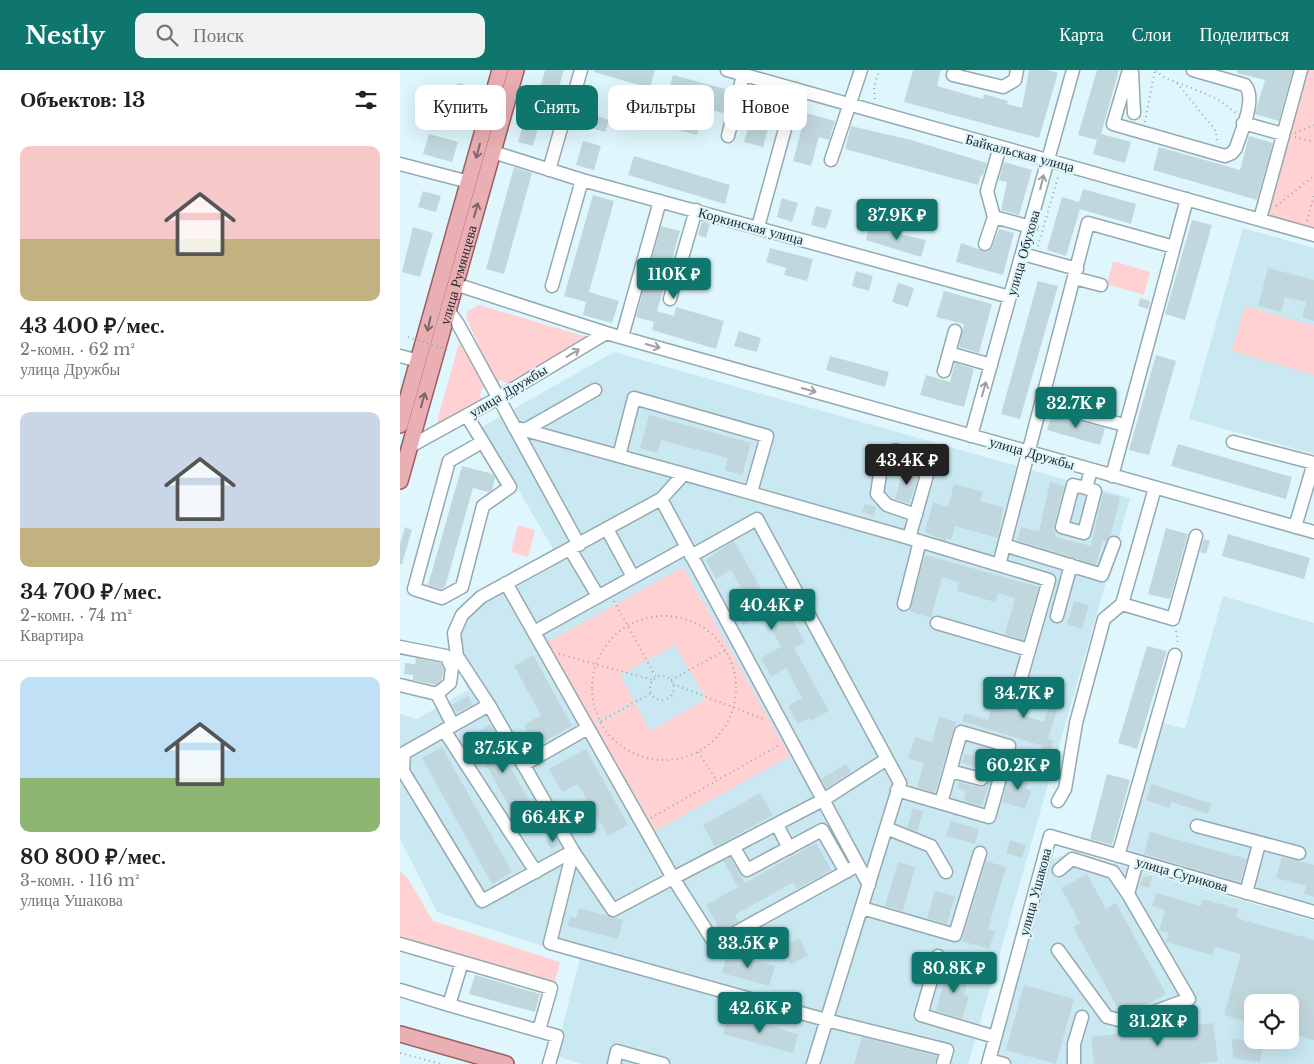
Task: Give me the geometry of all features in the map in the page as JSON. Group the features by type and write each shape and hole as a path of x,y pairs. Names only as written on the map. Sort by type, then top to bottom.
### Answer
{"main road":[{"name":"улица Румянцева","path":"438,347 434,301 500,70"},
{"name":"улица Румянцева","path":"400,481 516,70"},
{"path":"434,301 449,308"},
{"name":"улица Румянцева","path":"400,425 419,362 438,347"},
{"path":"400,1034 506,1064"}],"street":[{"path":"577,85 581,70"},
{"name":"Байкальская улица","path":"729,70 781,85"},
{"path":"831,160 848,104 861,70"},
{"path":"955,70 953,75 1002,88 1015,80 1017,70"},
{"name":"улица Обухова","path":"971,436 1010,297 1029,256 1030,227 1073,70"},
{"path":"1130,70 1134,113"},
{"path":"1130,70 1113,124 1142,134 1225,156 1232,153 1236,148 1250,90 1245,85 1193,70"},
{"path":"1261,215 1301,70"},
{"path":"728,136 743,75"},
{"name":"Байкальская улица","path":"807,92 1187,199 1261,215 1314,235"},
{"path":"1244,120 1282,134"},
{"path":"549,170 561,130"},
{"path":"758,227 785,130"},
{"path":"985,244 994,217 987,191 1000,147"},
{"name":"Коркинская улица","path":"493,152 582,180 1010,297"},
{"path":"400,164 469,182"},
{"path":"552,286 582,180"},
{"path":"1112,476 1124,425 1187,199"},
{"path":"622,337 660,201"},
{"path":"670,299 696,210"},
{"path":"994,217 1030,227"},
{"path":"999,565 1030,453 1088,223 1174,247"},
{"path":"1029,256 1076,273 1101,285"},
{"name":"улица Дружбы","path":"455,284 606,333 1314,532"},
{"path":"449,308 498,398 520,429 575,547 603,593"},
{"path":"944,371 955,331"},
{"name":"улица Дружбы","path":"409,447 467,416 606,333"},
{"path":"949,353 991,364"},
{"path":"400,356 419,362"},
{"path":"520,429 595,390"},
{"path":"620,456 634,398 767,436 751,492"},
{"path":"1043,403 1124,425"},
{"path":"467,416 510,487 483,506 462,587 442,598 414,589 449,461 482,442"},
{"path":"520,429 751,492 1049,580 1014,699"},
{"path":"1234,442 1314,463 1295,527"},
{"path":"904,604 915,539 916,515 931,461 895,450 882,460 877,494 887,505 916,515"},
{"path":"1086,488 1091,470"},
{"path":"684,474 660,499 481,597 462,615 454,633 457,656 489,705 573,851 613,910 823,800 887,759"},
{"path":"1058,801 1065,789 1076,723 1104,619 1122,604 1155,488"},
{"path":"660,499 869,885"},
{"path":"534,632 633,577 757,519 900,783 813,1064"},
{"path":"607,529 633,577"},
{"path":"1122,604 1173,619 1196,536"},
{"path":"1004,544 1102,575 1114,543"},
{"path":"1057,616 1071,565"},
{"path":"506,583 673,878 715,944 858,866"},
{"path":"937,624 1028,650"},
{"path":"400,647 446,656 452,668 450,683 437,694"},
{"path":"1118,856 1175,655"},
{"path":"400,685 437,694"},
{"path":"437,694 449,727 536,872"},
{"path":"489,705 404,753 403,771 482,901 573,851"},
{"path":"523,764 588,728"},
{"path":"898,790 941,803 989,817 1009,746 961,732 941,803"},
{"path":"950,771 981,779"},
{"path":"529,822 549,811"},
{"path":"776,825 789,848"},
{"path":"1197,826 1259,844 1299,853"},
{"path":"886,828 931,846 946,872"},
{"path":"737,853 747,870 822,830 846,872"},
{"name":"улица Сурикова","path":"1050,836 1314,912"},
{"name":"улица Ушакова","path":"989,1062 1050,836"},
{"path":"1246,893 1259,844"},
{"path":"573,851 550,943 826,1020 947,1050 943,1064"},
{"path":"862,908 956,935 980,853"},
{"path":"1058,950 1107,1017 1127,1022 1189,999 1128,894 1112,872 1072,860 1059,870"},
{"path":"1128,894 1137,862"},
{"path":"400,944 551,988 539,1030"},
{"path":"938,956 921,1015 996,1037"},
{"path":"450,1005 462,962"},
{"path":"400,990 557,1036 549,1064"},
{"path":"1074,1064 1074,1044 1082,1017"},
{"path":"614,1064 617,1051 663,1064"},
{"path":"989,1062 1004,1064"}],"path":[{"path":"876,112 874,87 879,70"},
{"path":"1142,134 1155,70 1163,76 1222,102 1244,120"},
{"path":"1176,82 1216,131 1217,143 1213,153"},
{"path":"1314,125 1289,136 1314,142"},
{"path":"1029,256 1062,164"},
{"path":"1261,215 1314,176"},
{"path":"1306,223 1314,195"},
{"path":"408,337 438,347"},
{"path":"603,593 628,626 656,677"},
{"path":"660,617 686,620 709,633 725,651 735,678 733,707 728,721 718,735 698,752 672,760 646,758 622,746 609,735 600,721 592,694 596,664 607,645 628,626 643,620 660,617"},
{"path":"671,680 738,643"},
{"path":"544,650 653,680"},
{"path":"664,676 671,680 673,684 673,691 666,699 658,699 651,693 650,687 656,677 664,676"},
{"path":"673,684 784,727"},
{"path":"588,728 651,693"},
{"path":"642,823 790,739"},
{"path":"698,752 717,781"},
{"path":"400,1053 442,1064"}],"shaded area":[{"path":"1308,70 1314,70 1314,228 1268,215"},
{"path":"1243,228 1314,248 1314,454 1189,419"},
{"path":"1113,261 1150,272 1144,295 1107,284"},
{"path":"479,305 590,338 512,386 501,380 495,382 466,317 468,311"},
{"path":"1245,306 1314,326 1314,375 1232,351"},
{"path":"459,343 487,386 482,389 480,395 484,403 435,429"},
{"path":"614,352 1130,498 968,1064 582,1064 555,1056 580,958 437,912 400,839 400,714 417,719 468,690 453,657 447,636 455,614 467,600 553,549 482,427","holes":["683,567 789,756 594,726 650,731 706,699 675,644 620,675"]},
{"path":"518,525 535,530 528,557 511,552"},
{"path":"683,567 790,756 653,832 594,726 635,703 650,731 706,699 675,645 620,675 634,701 592,725 546,643"},
{"path":"1223,596 1314,623 1314,909 1125,854 1163,723 1185,729"},
{"path":"1074,852 1314,921 1314,1064 995,1064 1050,860"},
{"path":"400,871 407,877 433,921 560,962 555,981 400,938"}],"building":[{"path":"545,70 564,70 559,85 541,85"},
{"path":"595,70 655,70 651,85 640,85 594,72"},
{"path":"913,70 941,70 937,86 983,99 984,94 1008,101 1007,104 1022,108 1029,70 1047,70 1058,73 1039,138 904,102"},
{"path":"1097,70 1119,70 1101,134 1131,142 1125,163 1093,154 1097,140 1078,135"},
{"path":"1237,70 1293,70 1279,121 1255,114 1265,80 1237,73"},
{"path":"673,75 710,85 670,85"},
{"path":"714,86 724,89 723,113 714,111"},
{"path":"807,113 835,121 829,140 819,137 811,166 793,161 801,130 807,130"},
{"path":"598,116 608,120 605,132 598,130"},
{"path":"851,126 911,140 987,163 978,185 845,149"},
{"path":"521,130 537,130 533,146 518,142"},
{"path":"678,130 698,130 697,135"},
{"path":"747,130 768,130 763,147 744,142"},
{"path":"429,134 458,142 452,162 423,154"},
{"path":"1249,136 1273,143 1257,200 1153,170 1159,147 1240,170"},
{"path":"583,141 601,146 594,170 576,165"},
{"path":"634,156 730,185 725,204 628,175"},
{"path":"1004,162 1032,170 1019,215 1001,210 1007,182 999,180"},
{"path":"514,167 532,173 504,274 486,269"},
{"path":"1083,189 1136,204 1131,224 1080,209 1066,256 1047,250 1062,197 1079,202"},
{"path":"423,191 441,196 436,212 418,207"},
{"path":"593,195 614,201 589,292 619,301 612,323 583,315 586,302 564,296"},
{"path":"782,198 798,203 792,222 777,217"},
{"path":"816,206 832,210 826,229 811,225"},
{"path":"1192,220 1212,225 1185,320 1165,314"},
{"path":"702,221 710,224 706,238 698,235"},
{"path":"661,226 680,231 657,311 674,316 676,307 724,321 716,349 652,330 654,322 636,317"},
{"path":"413,227 433,233 420,277 402,272"},
{"path":"869,227 926,240 921,257 866,240"},
{"path":"999,229 1014,233 1003,275 956,262 961,243 987,252 992,247"},
{"path":"770,248 813,259 807,281 784,275 786,268 766,262"},
{"path":"1268,268 1314,280 1314,321 1302,317 1306,302 1285,297 1281,312 1258,306"},
{"path":"856,271 873,276 869,291 852,286"},
{"path":"1038,281 1058,286 1020,419 1001,414"},
{"path":"898,283 914,288 908,307 892,302"},
{"path":"944,291 992,304 979,353 959,347 964,324 936,317"},
{"path":"1140,298 1150,301 1148,309 1138,306"},
{"path":"739,331 761,338 757,352 734,346"},
{"path":"1156,355 1176,361 1149,455 1129,450"},
{"path":"830,356 889,372 885,387 826,370"},
{"path":"955,363 974,369 964,407 920,395 926,375 950,382"},
{"path":"1052,414 1105,428 1100,445 1047,430"},
{"path":"649,415 751,443 742,475 725,470 728,458 661,440 657,453 640,448"},
{"path":"1178,444 1292,477 1286,499 1171,466"},
{"path":"462,466 493,474 495,478 492,490 489,492 473,488 445,587 441,589 428,585"},
{"path":"903,470 919,474 909,503 895,499"},
{"path":"1050,482 1064,486 1054,525 1056,537 1091,546 1103,493 1120,497 1111,535 1106,541 1103,540 1096,565 1017,540 1021,527 1039,532"},
{"path":"954,484 983,492 980,501 1003,507 998,538 955,526 951,540 946,538 946,541 925,532 933,502 948,507"},
{"path":"865,504 876,507 874,516 862,512"},
{"path":"405,527 412,530 402,564 400,564 400,544"},
{"path":"1166,528 1188,534 1170,599 1148,594"},
{"path":"1228,534 1310,558 1304,579 1222,556"},
{"path":"1204,539 1210,541 1206,554 1200,552"},
{"path":"734,541 769,603 783,596 787,604 785,606 805,642 794,648 829,711 810,721 809,718 798,724 788,706 802,698 786,668 771,677 761,658 781,647 763,613 743,625 732,606 747,599 731,570 716,579 706,560"},
{"path":"925,555 1039,587 1023,640 1005,634 1015,598 998,593 995,602 957,591 959,582 942,577 931,618 909,611"},
{"path":"1074,601 1089,605 1082,629 1067,624"},
{"path":"1147,646 1167,651 1137,749 1118,743"},
{"path":"533,655 572,726 536,746 524,725 541,715 514,666"},
{"path":"416,658 441,663 444,669 442,679 436,685 413,680 413,675 404,674 405,663 415,664"},
{"path":"1030,677 1064,687 1048,739 1053,740 1048,758 1040,755 1043,746 962,721 965,713 988,720 992,706 1044,722 1052,694 1027,686"},
{"path":"468,696 473,705 457,713 452,705"},
{"path":"939,717 956,722 935,793 917,787 924,763 908,758 915,737 932,742"},
{"path":"490,724 494,730 491,732 533,808 515,817 480,754 487,750 477,732"},
{"path":"442,747 512,872 492,884 422,758"},
{"path":"586,749 628,825 608,836 578,784 562,792 549,769"},
{"path":"965,754 996,763 982,806 964,801 966,791 957,788 959,782 982,788 989,781 987,770 962,763"},
{"path":"846,764 851,772 826,788 821,779"},
{"path":"1021,769 1031,772 1026,789 1031,791 1025,809 1002,802 1007,783 1016,786"},
{"path":"1107,774 1130,780 1112,845 1090,839"},
{"path":"1151,784 1212,804 1208,814 1171,802 1169,808 1146,800"},
{"path":"760,793 773,815 715,847 703,825"},
{"path":"913,808 923,811 917,832 907,828"},
{"path":"951,821 979,829 975,844 946,836"},
{"path":"1150,832 1247,859 1240,882 1144,854"},
{"path":"555,836 560,845 551,849 546,841"},
{"path":"1010,840 1026,845 1022,858 1006,853"},
{"path":"816,843 831,870 797,889 793,882 735,915 739,922 721,932 706,905 738,887 723,861 730,857 745,883"},
{"path":"1282,857 1314,865 1314,897 1304,894 1306,886 1276,878"},
{"path":"986,861 1006,867 988,929 995,931 989,949 962,941"},
{"path":"898,862 915,867 903,911 885,906"},
{"path":"1087,874 1106,909 1116,903 1166,994 1127,1014 1120,1012 1073,927 1080,923 1061,888"},
{"path":"1152,876 1149,888 1139,885 1144,877"},
{"path":"935,891 955,896 947,924 927,918"},
{"path":"1156,893 1201,906 1203,899 1238,909 1236,918 1314,940 1314,1040 1299,1036 1299,994 1244,994 1244,1021 1224,1015 1241,954 1215,947 1212,955 1166,942 1169,933 1159,931 1165,910 1152,906"},
{"path":"579,908 623,920 618,939 568,926 570,916 576,918"},
{"path":"799,938 808,955 791,965 781,947"},
{"path":"728,952 775,966 769,986 722,973"},
{"path":"948,968 969,974 964,995 969,996 962,1019 936,1011"},
{"path":"475,975 540,994 535,1012 469,994"},
{"path":"1024,985 1074,999 1056,1064 1006,1050"},
{"path":"729,1014 798,1034 793,1053 723,1034"},
{"path":"1213,1023 1218,1061 1195,1064 1094,1064 1091,1037"},
{"path":"862,1037 937,1056 935,1064 854,1064"},
{"path":"1232,1039 1244,1040 1244,1049 1262,1049 1260,1062 1233,1058"}]}
